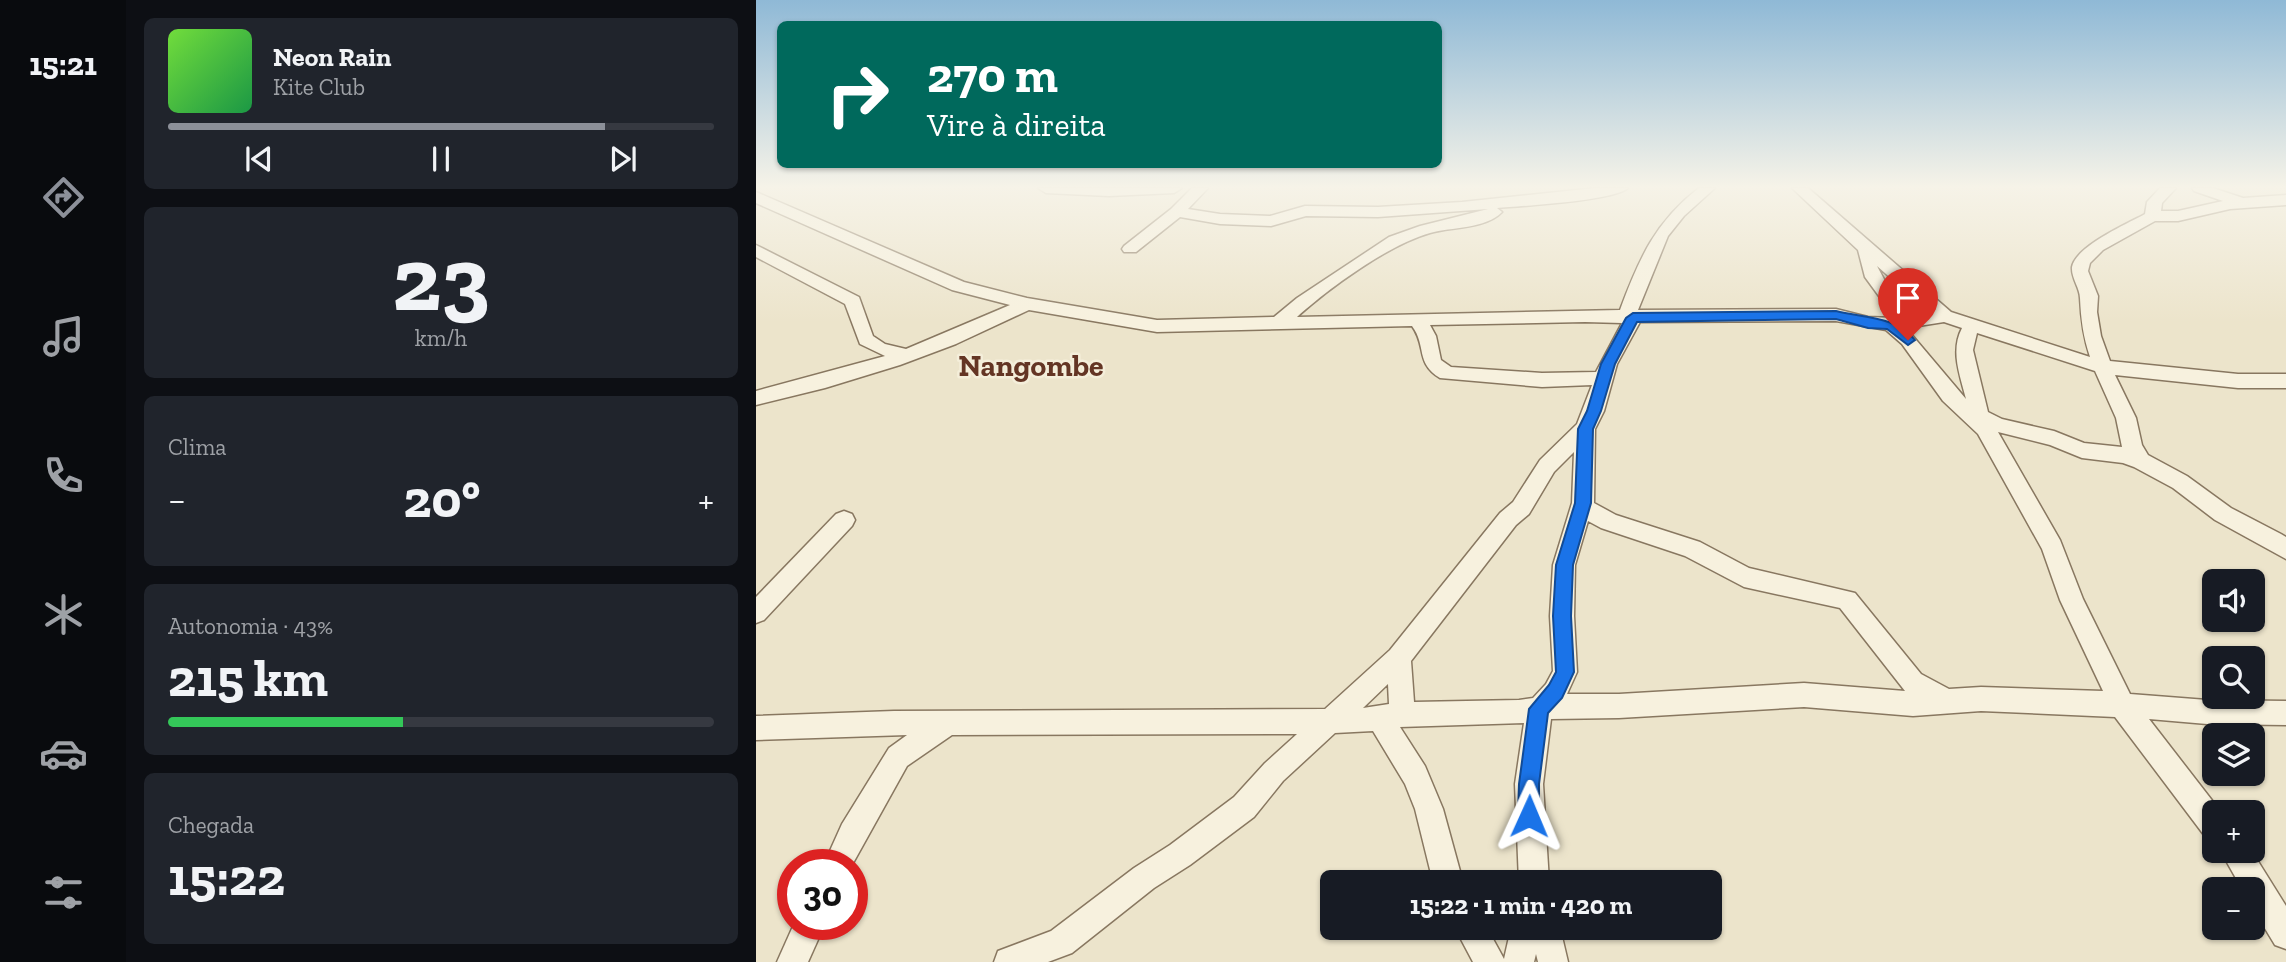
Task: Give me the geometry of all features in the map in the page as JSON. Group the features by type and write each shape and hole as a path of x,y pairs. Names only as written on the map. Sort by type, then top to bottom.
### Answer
{"street":[{"path":"841,233 958,286 1027,304 1157,326 1585,316 1629,318 1836,315 1868,323 1899,323 1945,316"},
{"path":"1130,249 1150,233"},
{"path":"1276,325 1303,302 1395,240 1415,233"},
{"path":"1009,962 1061,942 1144,877 1191,847 1244,807 1274,772 1399,658 1439,610 1507,519 1521,508 1547,466 1585,429 1629,318 1645,269 1662,233"},
{"path":"1849,233 1945,316 1972,326 2104,366 2159,375 2238,381 2286,381"},
{"path":"2124,233 2107,240 2082,262 2080,271 2089,296 2088,312 2092,336 2126,418 2132,446 2141,461"},
{"path":"1866,247 1865,259 1874,279 1908,340 1951,396 1984,424 2054,439 2082,450 2125,455 2141,461 2173,478 2223,514 2273,540 2286,550"},
{"path":"756,250 853,301 860,333 868,343 905,355"},
{"path":"756,398 841,378 938,344 1027,304"},
{"path":"1418,322 1428,337 1430,359 1435,367 1447,373 1542,380 1603,378"},
{"path":"1972,326 1965,339 1964,350 1984,424 2052,547 2072,600 2123,706 2202,808"},
{"path":"1533,870 1529,784 1539,709 1555,692 1565,672 1562,616 1564,565 1583,507 1585,429"},
{"path":"1583,507 1609,522 1692,549 1744,576 1847,600 1912,693"},
{"path":"756,613 844,520"},
{"path":"1399,658 1391,717 1430,809 1445,870"},
{"path":"756,727 894,723 1331,721 1555,706 1619,706 1804,695 1912,693 1946,701 2020,700 2207,712 2286,713"},
{"path":"845,849 898,757 900,738 894,723"},
{"path":"898,757 948,723"},
{"path":"2242,863 2286,934"},
{"path":"792,962 802,940"},
{"path":"1478,940 1490,962"},
{"path":"1519,962 1523,940"},
{"path":"1548,940 1553,962"}],"district":[{"name":"Nangombe","path":"1031,366"}],"route":[{"path":"1529,816 1529,784 1539,709 1555,692 1565,672 1562,616 1564,565 1582,512 1585,429 1594,411 1608,364 1633,318 1836,315 1868,323 1891,325 1908,340"}]}
